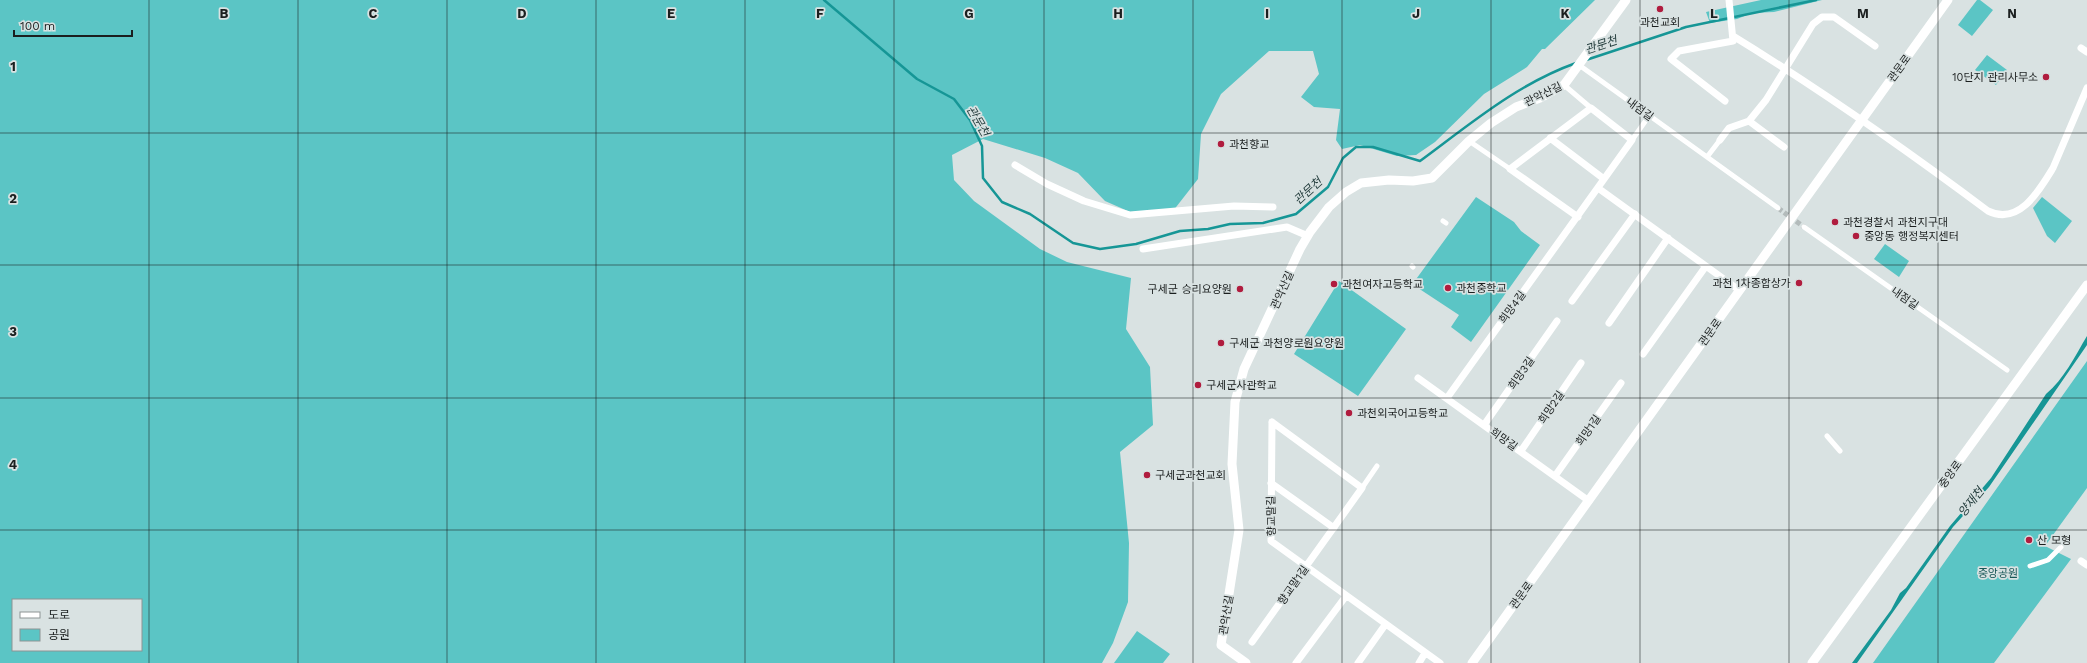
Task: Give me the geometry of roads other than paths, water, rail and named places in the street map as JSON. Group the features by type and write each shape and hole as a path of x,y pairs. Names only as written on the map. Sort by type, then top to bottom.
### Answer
{"street":[{"name":"관악산길","path":"1246,663 1221,645 1239,530 1232,464 1235,402 1244,369 1308,236 1329,207 1346,192 1361,183 1389,180 1413,181 1432,178 1469,141 1516,107 1540,98 1564,85 1626,0"},
{"name":"관문로","path":"1472,663 1948,0"},
{"path":"1725,101 1671,59 1679,51 1733,41 1730,1"},
{"path":"1707,157 1729,128 1749,121 1766,100 1813,24 1822,17 1834,17 1875,46"},
{"path":"1733,36 1786,68 1988,211 2000,216 2016,212 2026,205 2046,180 2053,168 2087,88"},
{"name":"내점길","path":"1580,65 1778,208"},
{"path":"1564,85 1632,140"},
{"path":"1510,169 1591,108"},
{"name":"희망4길","path":"1447,398 1650,116"},
{"path":"1749,121 1784,147"},
{"path":"1550,138 1604,179"},
{"path":"1469,141 1578,217"},
{"path":"1015,165 1047,184 1084,201 1130,215 1234,206 1273,207"},
{"path":"1598,188 1739,290"},
{"path":"1572,301 1635,214"},
{"path":"1143,248 1287,227 1308,236"},
{"name":"내점길","path":"1804,227 2007,370"},
{"path":"1609,324 1668,238"},
{"path":"1644,354 1706,266"},
{"name":"중앙로","path":"1812,663 2087,285"},
{"name":"희망3길","path":"1484,425 1557,321"},
{"name":"희망2길","path":"1521,451 1581,363"},
{"name":"희망길","path":"1418,378 1589,501"},
{"name":"희망1길","path":"1555,476 1621,383"},
{"name":"향교말길","path":"1362,488 1272,422 1271,542 1440,663"},
{"path":"1827,436 1840,451"},
{"name":"향교말1길","path":"1252,642 1377,466"},
{"path":"1271,483 1334,528"},
{"path":"2030,566 2048,560 2061,547"},
{"path":"1296,663 1346,596"},
{"path":"1358,663 1385,625"},
{"path":"1418,663 1426,653"}],"water":[{"name":"양재천","path":"2087,336 2087,345 1989,487 1953,527 1857,663 1852,663 1891,610 1900,593 1906,588 1950,526 1991,478 2046,394 2064,374"}],"waterway":[{"name":"관문천","path":"824,0 917,79 954,99 970,120 982,146 983,178 1002,202 1030,214 1073,243 1100,249 1136,244 1180,231 1208,229 1230,224 1263,223 1296,214 1328,187 1343,158 1356,147 1373,147 1420,161 1494,106 1534,82 1576,63"},
{"name":"관문천","path":"1586,60 1686,27 1816,0"}],"tunnel":[{"path":"1778,208 1804,227"}],"place":[{"name":"과천교회","path":"1660,9"},
{"name":"10단지 관리사무소","path":"2046,77"},
{"name":"과천향교","path":"1221,144"},
{"name":"과천경찰서 과천지구대","path":"1835,222"},
{"name":"중앙동 행정복지센터","path":"1856,236"},
{"name":"과천 1차종합상가","path":"1799,283"},
{"name":"과천여자고등학교","path":"1334,284"},
{"name":"과천중학교","path":"1448,288"},
{"name":"구세군 승리요양원","path":"1240,289"},
{"name":"구세군 과천양로원요양원","path":"1221,343"},
{"name":"구세군사관학교","path":"1198,385"},
{"name":"과천외국어고등학교","path":"1349,413"},
{"name":"구세군과천교회","path":"1147,475"},
{"name":"산 모형","path":"2029,540"}],"park label":[{"name":"중앙공원","path":"1998,573"}]}
